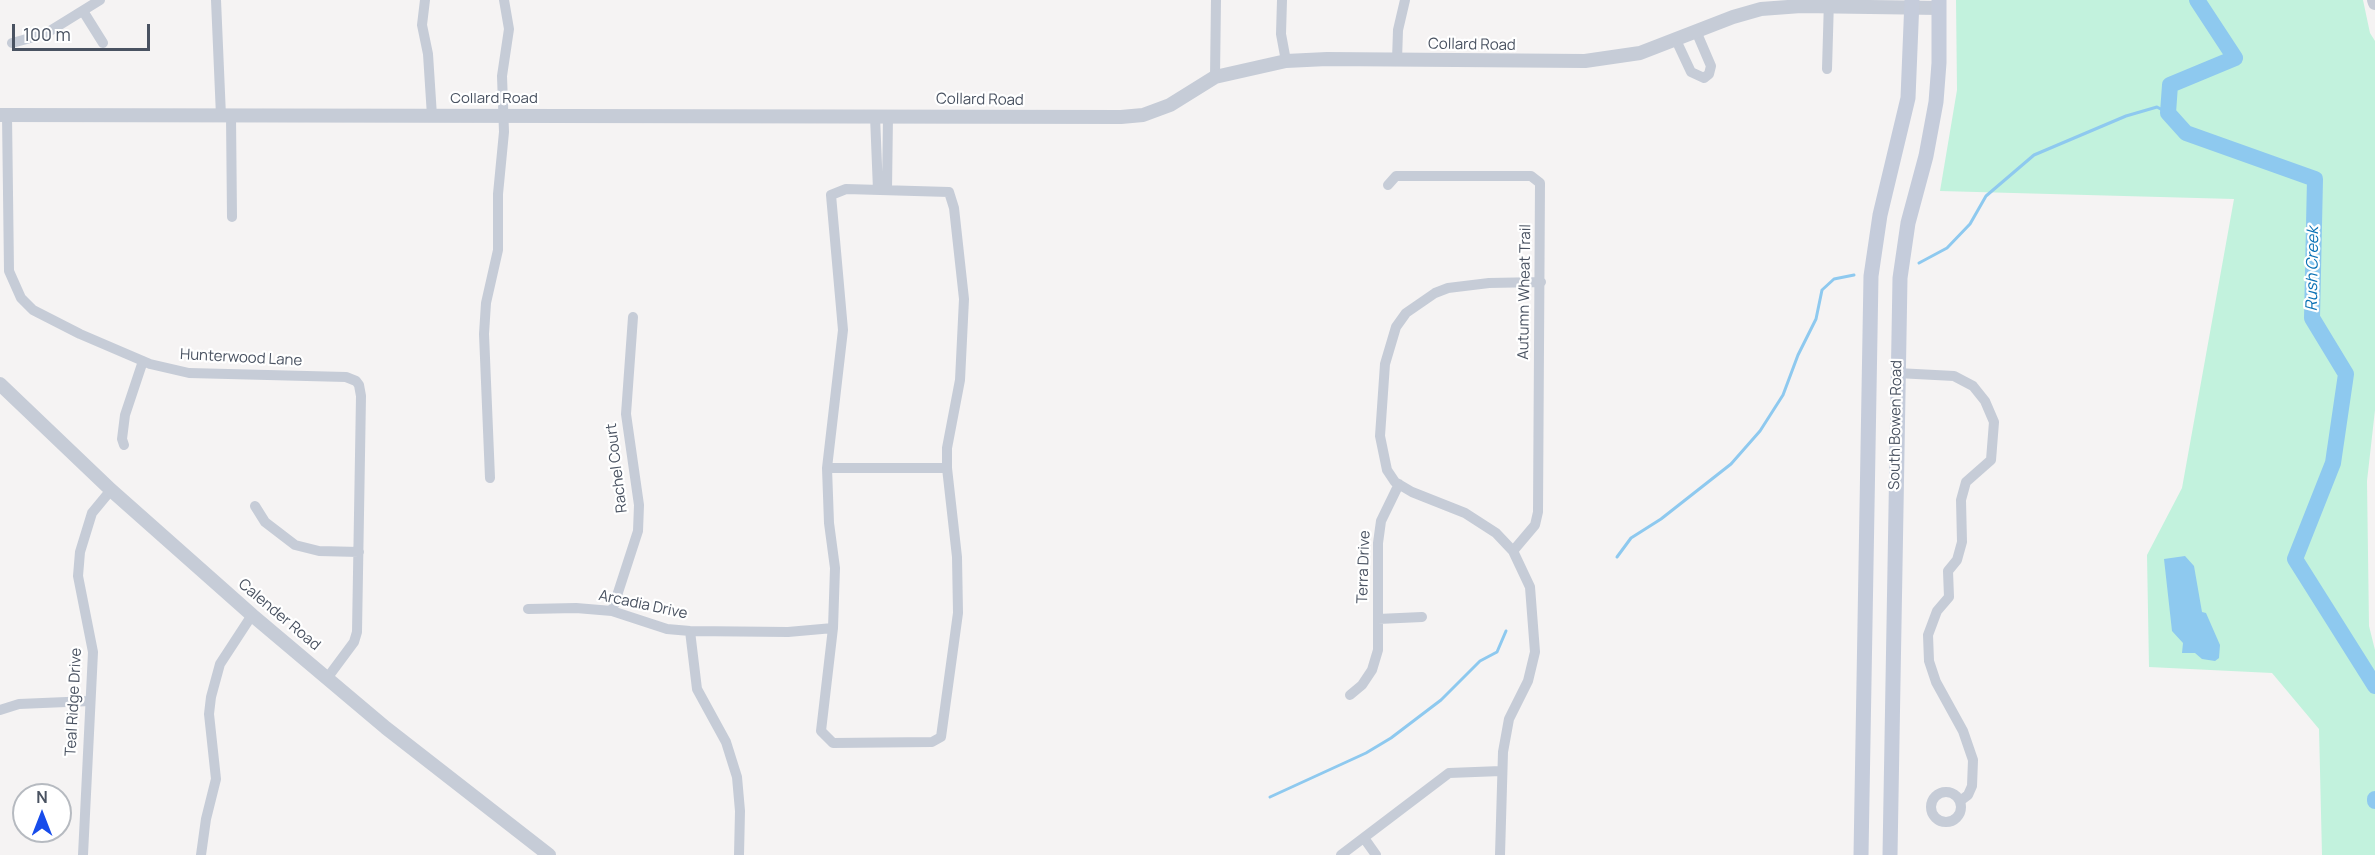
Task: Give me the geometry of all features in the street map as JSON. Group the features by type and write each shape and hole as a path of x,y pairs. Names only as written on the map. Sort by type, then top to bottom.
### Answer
{"main road":[{"name":"South Bowen Road","path":"1862,855 1871,276 1879,224 1908,98 1912,4"},
{"name":"South Bowen Road","path":"1890,855 1890,742 1901,263 1908,223 1932,129 1940,63 1939,4"},
{"path":"1862,741 1890,742"}],"street":[{"path":"12,43 45,34 100,0"},
{"path":"216,0 232,217"},
{"path":"425,0 422,25 428,54 432,116"},
{"path":"490,478 484,334 486,303 498,250 503,116 502,76 509,29 504,0"},
{"path":"1215,77 1216,0"},
{"path":"1282,0 1281,34 1286,61"},
{"path":"1397,60 1398,30 1405,0"},
{"path":"1827,69 1829,3"},
{"name":"Collard Road","path":"3,115 1095,118 1143,115 1177,102 1215,77 1286,61 1585,61 1640,53 1761,9 1829,3 1939,4"},
{"path":"84,10 103,43"},
{"path":"1676,40 1691,72 1704,78 1709,74 1711,66 1696,31"},
{"name":"Hunterwood Lane","path":"3,115 8,260 11,280 21,298 33,310 80,334 143,361 189,373 346,377 356,381 361,396 357,632 354,642 328,677"},
{"path":"881,116 882,190"},
{"name":"Autumn Wheat Trail","path":"1388,185 1396,177 1531,177 1540,183 1538,512 1535,525 1513,551"},
{"path":"846,189 882,190 950,192 954,208 963,299 960,380 947,448 947,468 957,557 958,613 941,737 932,742 833,743 821,730 833,628 835,568 829,523 827,468 843,330 831,195 846,189"},
{"path":"1500,855 1501,771 1509,719 1528,681 1535,652 1533,603 1521,564 1513,551 1496,533 1477,519 1399,484 1387,470 1380,436 1385,364 1396,327 1417,303 1448,288 1489,283 1541,282"},
{"name":"Rachel Court","path":"612,611 638,531 639,505 626,414 633,317"},
{"path":"124,445 122,439 125,415 143,361"},
{"path":"1897,373 1954,376 1972,386 1985,401 1994,422 1991,460 1966,482 1961,500 1962,542 1957,560 1948,571 1949,597 1937,611 1928,635 1929,661 1936,682 1963,731 1972,760 1972,786 1968,795 1960,801"},
{"name":"Calender Road","path":"0,384 111,490 252,615 394,734 549,855"},
{"path":"827,468 947,468"},
{"name":"Terra Drive","path":"1350,695 1362,685 1372,670 1377,650 1378,543 1381,521 1399,484"},
{"name":"Teal Ridge Drive","path":"83,855 93,652 80,595 80,552 93,513 111,490"},
{"path":"255,506 265,522 295,545 319,551 359,552"},
{"name":"Arcadia Drive","path":"528,609 576,608 612,611 667,629 690,631 788,632 833,628"},
{"path":"201,855 206,819 216,779 209,714 211,697 220,664 252,615"},
{"name":"Terra Drive","path":"1378,619 1422,617"},
{"path":"690,631 698,689 726,742 737,777 740,811 739,855"},
{"path":"0,710 19,704 90,701"},
{"path":"1341,855 1449,773 1501,771"},
{"path":"1364,838 1376,855"}],"green space":[{"path":"1956,0 2363,0 2370,33 2375,41 2375,410 2367,481 2369,626 2375,650 2375,855 2322,855 2319,729 2272,673 2149,667 2147,555 2182,488 2234,199 1940,191 1957,90"}],"water":[{"path":"2185,556 2194,566 2202,612 2206,613 2220,645 2219,658 2215,661 2202,659 2195,653 2182,653 2183,643 2172,631 2164,559"}],"waterway":[{"name":"Rush Creek","path":"2197,0 2235,58 2170,85 2168,113 2186,133 2315,179 2312,318 2346,374 2333,463 2295,559 2375,686"},
{"path":"1919,263 1947,248 1970,224 1986,196 2034,155 2126,116 2157,107 2168,113"},
{"path":"1617,557 1631,538 1661,519 1731,464 1760,431 1783,395 1798,355 1816,319 1822,290 1834,279 1854,275"},
{"path":"1270,797 1366,753 1391,738 1441,700 1480,661 1497,652 1506,631"}]}
